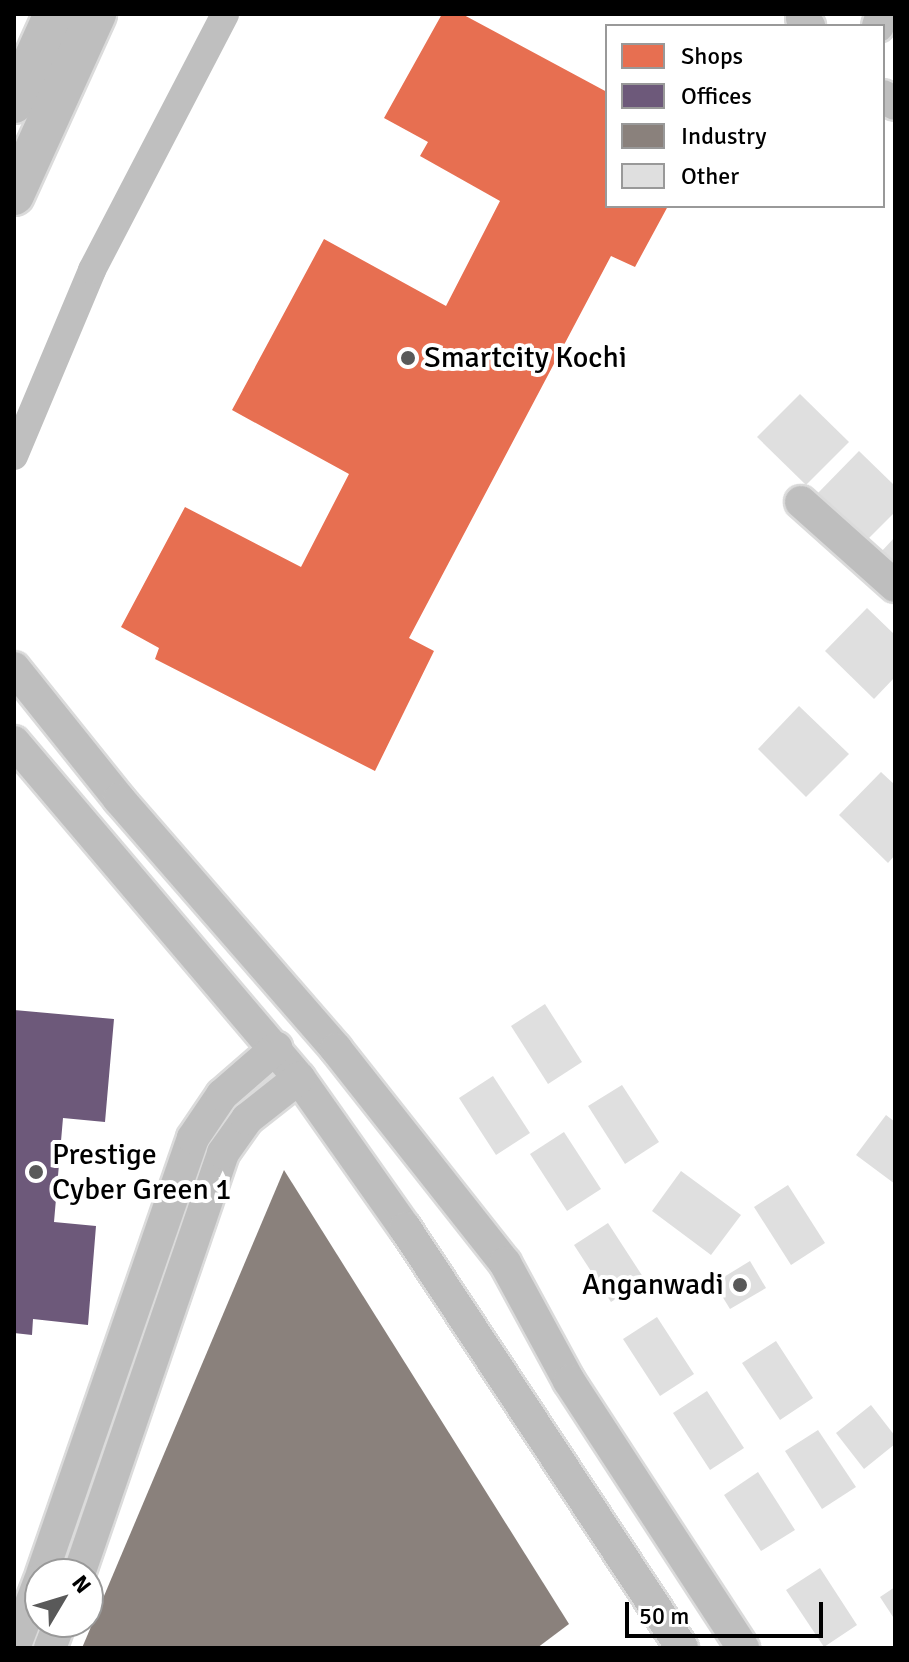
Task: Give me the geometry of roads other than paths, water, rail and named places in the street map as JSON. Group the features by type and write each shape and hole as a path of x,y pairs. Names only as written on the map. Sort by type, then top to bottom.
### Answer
{"main road":[{"path":"14,103 54,14"},
{"path":"14,195 96,14"}],"street":[{"path":"801,502 895,586"},
{"path":"14,668 119,799 336,1049 505,1263 569,1381 743,1648"},
{"path":"14,742 299,1078 405,1228 682,1648"},
{"path":"48,1558 193,1138 222,1095 276,1048"},
{"path":"85,1558 223,1153 247,1119 299,1078"},
{"path":"75,1484 108,1493"},
{"path":"14,1648 24,1622"}],"waterway":[{"path":"14,456 92,270 225,14"}],"place":[{"name":"Smartcity Kochi","path":"408,358"},
{"name":"Prestige Cyber Green 1","path":"36,1172"},
{"name":"Anganwadi","path":"740,1285"}]}
